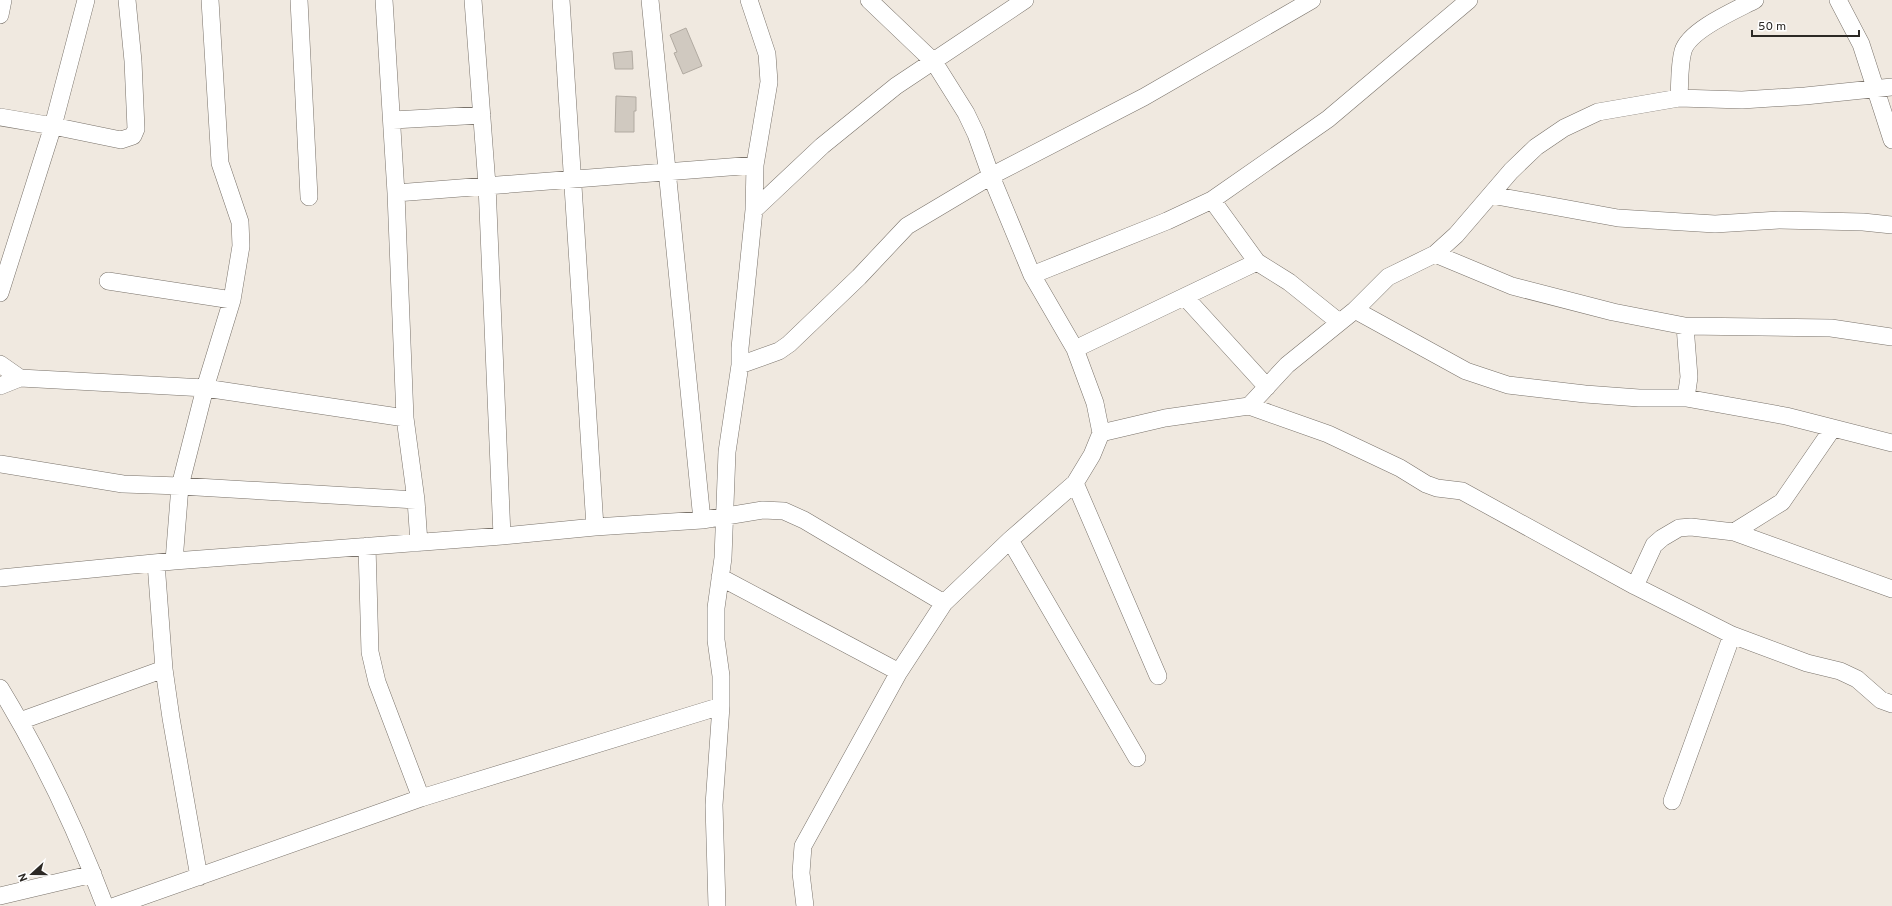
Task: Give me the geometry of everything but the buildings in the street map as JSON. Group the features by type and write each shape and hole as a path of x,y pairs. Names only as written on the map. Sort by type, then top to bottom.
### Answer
{"street":[{"path":"0,15 3,0"},
{"path":"0,293 53,126 86,0"},
{"path":"0,117 121,140 133,136 136,129 133,61 127,0"},
{"path":"174,561 180,486 205,388 232,300 241,246 240,222 220,163 210,0"},
{"path":"299,0 309,197"},
{"path":"384,0 393,120 405,418 416,500 419,543"},
{"path":"473,0 487,185 502,536"},
{"path":"561,0 595,527"},
{"path":"650,0 666,173 702,520"},
{"path":"718,906 714,805 721,706 721,676 716,640 716,608 723,558 727,452 740,365 740,348 754,210 755,165 769,82 767,54 749,0"},
{"path":"805,906 802,873 803,846 899,672 944,603 1010,540 1075,483 1092,455 1101,433 1095,403 1075,349 1032,275 991,176 976,134 966,113 934,62 869,0"},
{"path":"754,210 822,146 896,86 1025,0"},
{"path":"740,365 779,351 789,344 859,277 907,226 991,176 1144,97 1312,0"},
{"path":"1032,275 1167,221 1212,200 1328,119 1469,0"},
{"path":"1679,98 1683,51 1689,39 1715,22 1755,0"},
{"path":"1838,0 1884,88 1892,140"},
{"path":"1249,406 1287,365 1355,310 1388,277 1435,254 1456,235 1536,147 1564,128 1598,112 1679,98 1742,100 1884,88"},
{"path":"393,120 482,115"},
{"path":"396,192 666,173 755,165"},
{"path":"1491,195 1618,218 1715,224 1779,220 1863,222 1892,225"},
{"path":"1212,200 1257,262 1290,282 1339,322"},
{"path":"1435,254 1512,286 1613,312 1686,326 1831,328 1892,337"},
{"path":"1075,349 1257,262"},
{"path":"108,281 232,300"},
{"path":"1185,297 1267,387"},
{"path":"1355,310 1466,371 1508,385 1585,394 1639,398 1686,398 1786,416 1892,443"},
{"path":"1686,326 1689,377 1686,398"},
{"path":"0,364 20,378"},
{"path":"0,386 20,378 205,388 405,418"},
{"path":"1101,433 1165,418 1249,406 1328,434 1400,468 1426,484 1437,488 1462,491 1635,586 1732,635 1807,663 1840,671 1857,679 1881,700 1892,704"},
{"path":"1734,532 1782,502 1833,428"},
{"path":"0,464 123,484 416,500"},
{"path":"1075,483 1158,676"},
{"path":"0,578 174,561 419,543 595,527 702,520 763,510 784,511 804,520 944,603"},
{"path":"1635,586 1654,545 1662,538 1679,528 1691,527 1734,532 1892,589"},
{"path":"1010,540 1137,758"},
{"path":"367,546 370,652 377,682 421,798"},
{"path":"156,563 164,669 171,718 199,877"},
{"path":"720,577 899,672"},
{"path":"1672,801 1732,635"},
{"path":"20,721 164,669"},
{"path":"0,688 20,721 66,814 93,874 105,906"},
{"path":"115,906 421,798 721,706"},
{"path":"0,896 93,874"}]}
